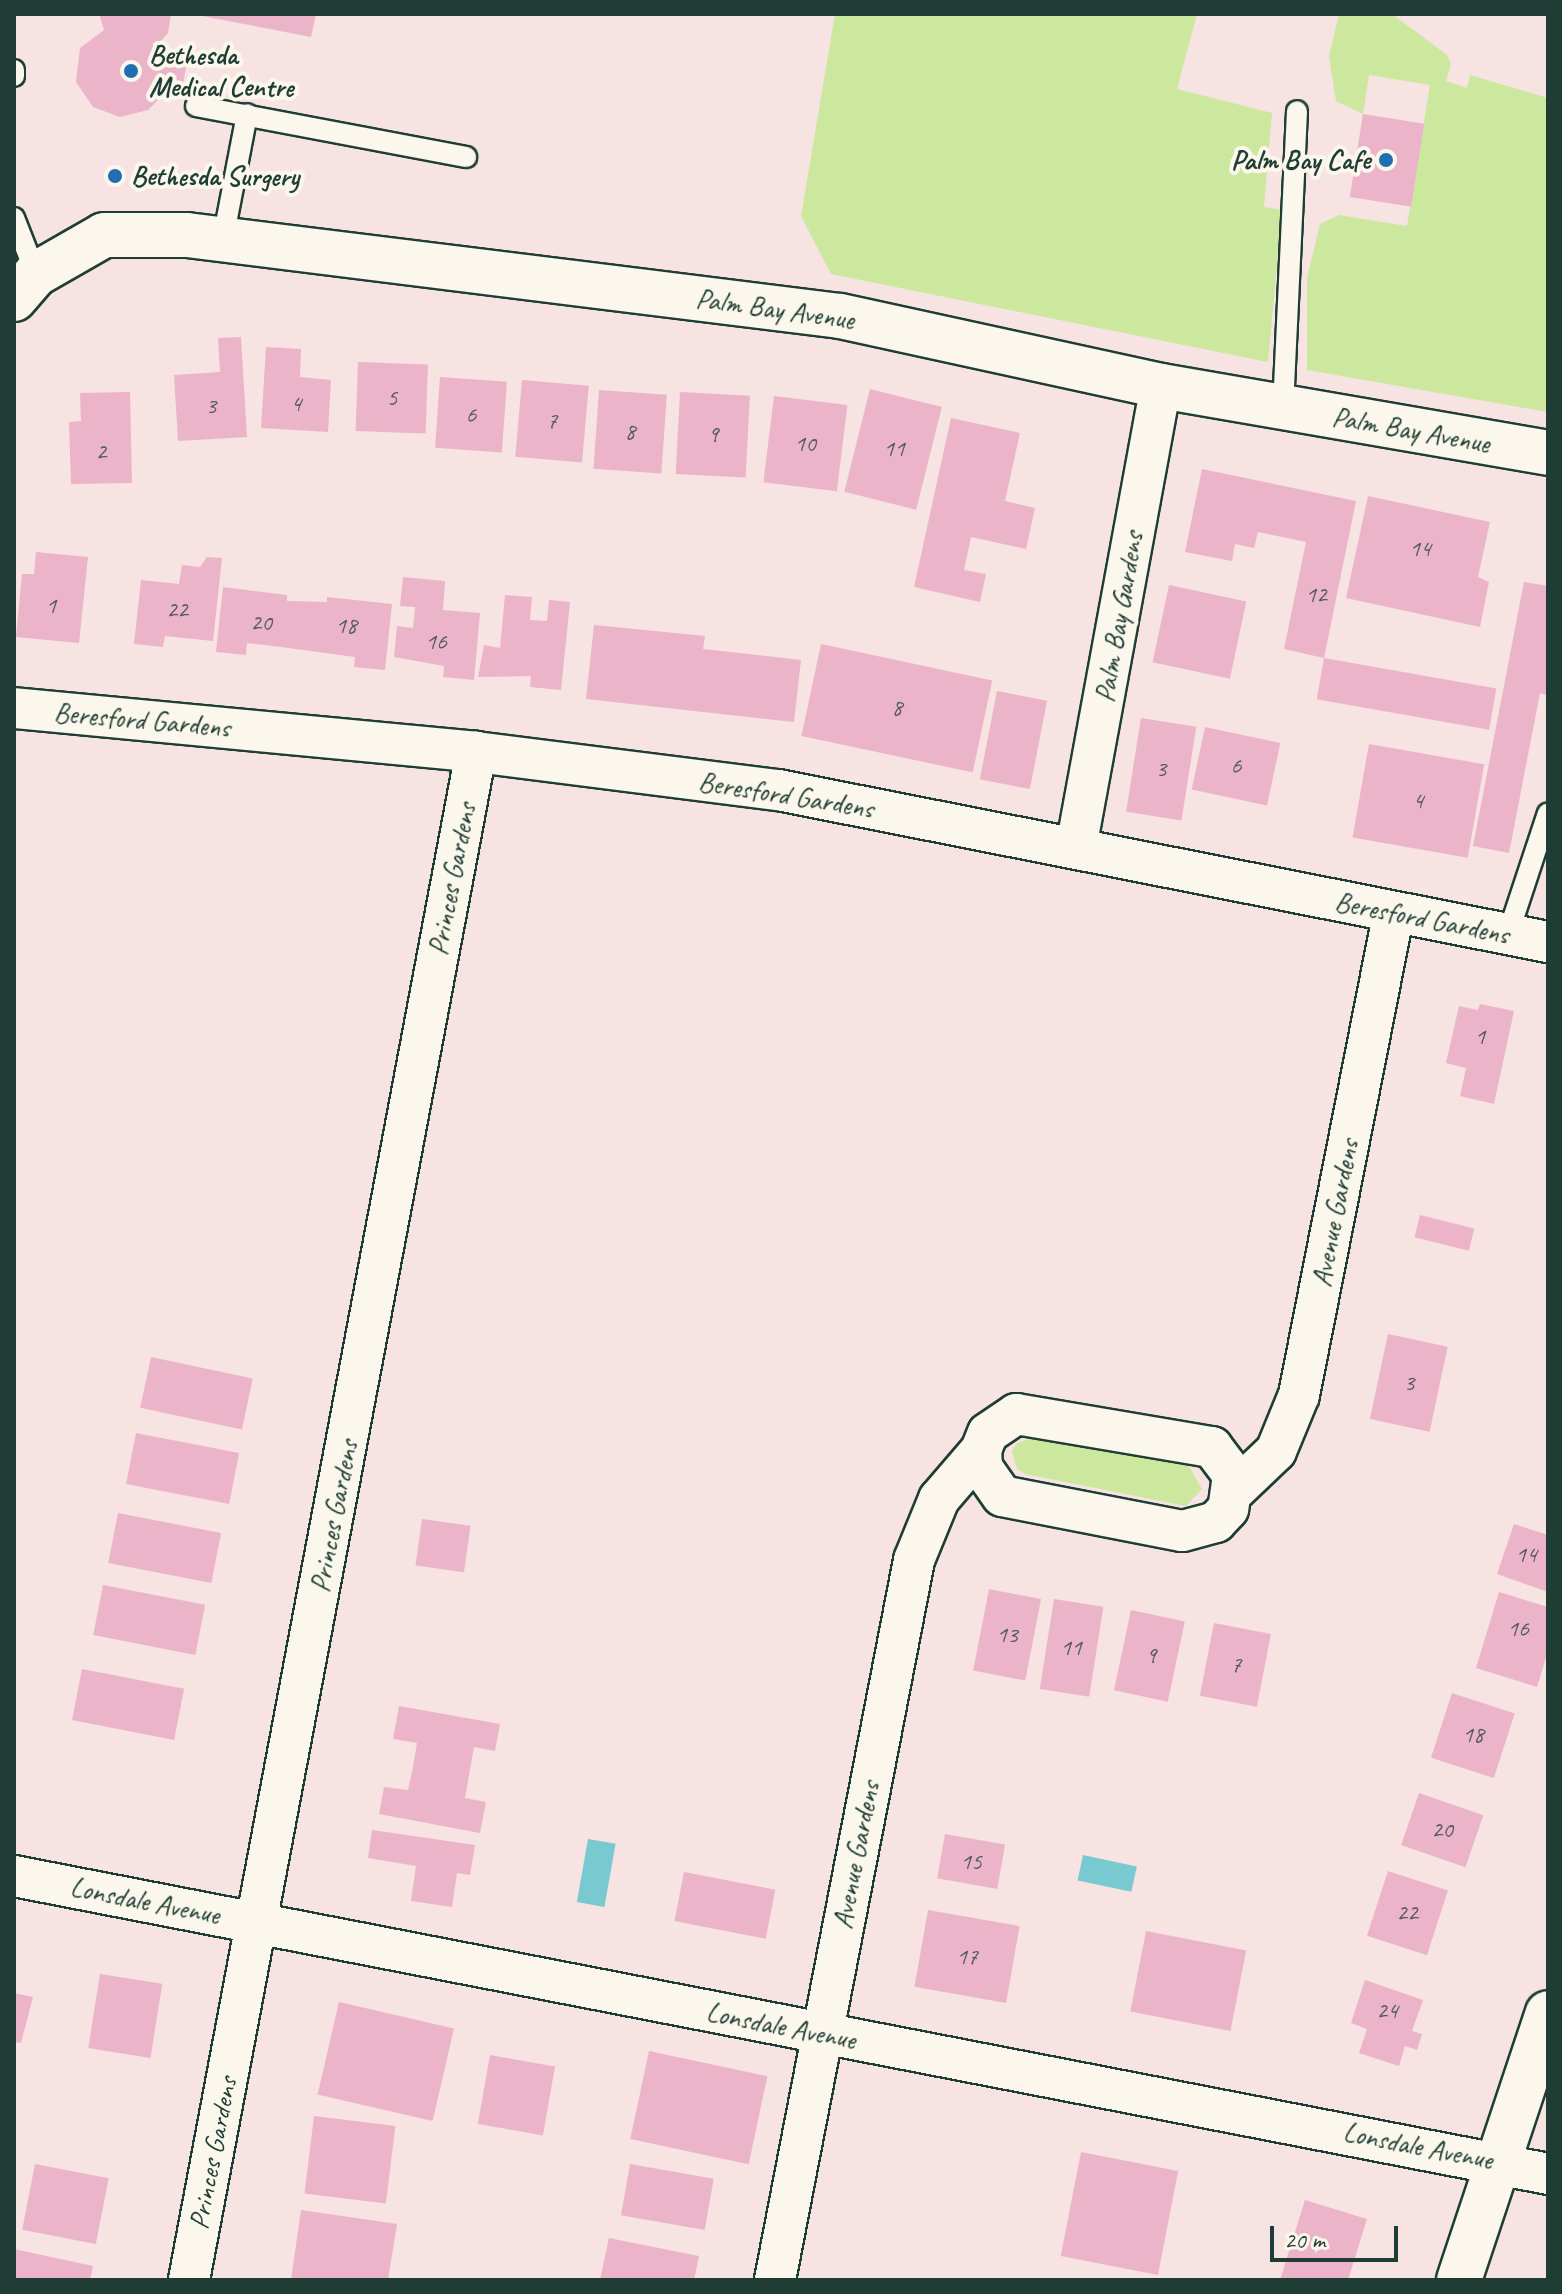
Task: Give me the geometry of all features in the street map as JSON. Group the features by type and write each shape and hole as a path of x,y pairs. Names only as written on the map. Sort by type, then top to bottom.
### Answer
{"main road":[{"name":"Palm Bay Avenue","path":"25,287 104,235 223,239 840,316 1161,386 1548,453"},
{"path":"1459,2280 1548,2013"}],"street":[{"name":"Palm Bay Gardens","path":"1076,848 1161,386"},
{"name":"Beresford Gardens","path":"14,708 476,752 778,790 1393,914 1548,942"},
{"name":"Princes Gardens","path":"189,2280 476,752"},
{"name":"Avenue Gardens","path":"981,1450 982,1467 1002,1496 1182,1531 1216,1522 1233,1492 1276,1451 1299,1395 1393,914"},
{"name":"Avenue Gardens","path":"775,2280 914,1560 939,1499 981,1450 988,1433 1016,1414 1063,1419 1212,1447 1225,1458 1233,1492"},
{"name":"Lonsdale Avenue","path":"14,1876 821,2035 1499,2160 1548,2174"}],"lane":[{"path":"196,106 466,157"},
{"path":"1283,408 1297,111"},
{"path":"223,239 247,114"},
{"path":"14,218 25,287"},
{"path":"1508,934 1548,813"}],"green space":[{"path":"835,14 1197,14 1177,89 1272,113 1264,207 1282,210 1268,362 831,274 801,216"},
{"path":"1339,14 1392,14 1447,55 1451,64 1446,81 1467,88 1470,75 1548,98 1548,412 1307,370 1307,278 1320,224 1339,215 1407,226 1430,85 1369,75 1363,114 1336,101 1329,56"},
{"path":"1034,1438 1189,1466 1202,1489 1186,1506 1025,1474 1017,1469 1012,1451 1017,1443"}],"water":[{"path":"588,1839 616,1844 604,1907 577,1902"},
{"path":"1083,1855 1137,1866 1131,1892 1078,1880"}],"building":[{"name":"Bethesda Medical Centre","path":"99,14 171,14 168,33 160,42 171,60 187,63 181,93 167,91 148,110 120,117 93,107 76,82 80,48 104,30"},
{"name":"Bethesda Medical Centre","path":"192,14 316,14 311,37"},
{"name":"Palm Bay Cafe","path":"1363,114 1424,124 1411,207 1350,197"},
{"path":"241,337 247,437 178,441 174,375 220,372 218,338"},
{"path":"266,347 301,349 300,377 331,380 328,432 261,428"},
{"path":"358,362 428,364 426,433 356,431"},
{"path":"440,377 507,382 502,453 435,448"},
{"path":"522,380 589,386 582,463 515,457"},
{"path":"870,389 942,407 916,510 844,492"},
{"path":"599,390 667,395 661,474 593,469"},
{"path":"130,392 132,483 71,484 69,422 81,421 80,393"},
{"path":"680,392 750,396 746,478 676,474"},
{"path":"774,396 847,405 837,491 763,482"},
{"path":"951,418 1020,433 1005,501 1035,508 1026,549 971,537 964,570 986,574 980,602 914,587"},
{"path":"1202,469 1356,501 1324,658 1284,649 1306,542 1258,532 1254,548 1235,544 1232,561 1185,552"},
{"path":"1368,496 1490,522 1478,577 1489,582 1480,627 1346,598"},
{"path":"36,552 88,557 79,643 16,637 22,574 34,574"},
{"path":"207,557 222,558 213,641 165,636 163,647 134,644 141,580 179,584 182,565 200,567"},
{"path":"403,577 445,581 443,610 480,613 474,680 443,677 444,666 394,657 397,626 413,628 415,607 400,606"},
{"path":"1524,582 1548,586 1548,685 1546,695 1540,693 1509,853 1473,846"},
{"path":"1169,585 1246,601 1230,679 1153,662"},
{"path":"223,587 287,595 287,601 327,602 327,597 392,604 385,670 354,667 355,657 247,643 246,655 216,652"},
{"path":"505,595 532,597 530,620 547,621 549,600 570,602 561,690 530,687 531,676 478,677 484,645 500,648"},
{"path":"594,625 705,636 703,649 801,660 794,722 586,699"},
{"path":"821,644 992,680 973,772 801,736"},
{"path":"1324,658 1496,688 1489,730 1317,699"},
{"path":"997,691 1047,701 1030,789 980,779"},
{"path":"1141,718 1196,727 1181,821 1126,812"},
{"path":"1205,727 1280,743 1267,806 1192,790"},
{"path":"1369,744 1484,764 1468,858 1353,838"},
{"path":"1480,1004 1514,1011 1494,1104 1460,1096 1466,1068 1446,1063 1459,1006 1478,1010"},
{"path":"1420,1215 1474,1229 1469,1251 1414,1237"},
{"path":"1388,1334 1448,1347 1430,1432 1370,1419"},
{"path":"151,1357 253,1379 242,1429 140,1408"},
{"path":"136,1433 239,1453 229,1504 126,1484"},
{"path":"118,1513 221,1533 211,1583 108,1563"},
{"path":"422,1519 471,1526 464,1572 415,1566"},
{"path":"1514,1524 1548,1535 1548,1592 1497,1574"},
{"path":"103,1585 205,1605 195,1655 93,1635"},
{"path":"989,1589 1041,1599 1025,1681 973,1670"},
{"path":"1499,1592 1548,1607 1548,1651 1537,1687 1476,1668"},
{"path":"1054,1599 1103,1607 1089,1697 1040,1689"},
{"path":"1131,1610 1185,1621 1168,1702 1114,1690"},
{"path":"1214,1623 1271,1634 1257,1707 1200,1696"},
{"path":"82,1669 184,1689 174,1740 72,1720"},
{"path":"1452,1693 1515,1713 1494,1778 1431,1758"},
{"path":"399,1706 500,1724 495,1751 474,1747 465,1798 486,1802 480,1833 379,1814 384,1787 408,1790 413,1767 417,1743 393,1739"},
{"path":"1419,1793 1483,1815 1465,1867 1401,1845"},
{"path":"372,1830 475,1845 470,1875 457,1873 452,1907 411,1901 416,1866 368,1858"},
{"path":"945,1834 1005,1845 997,1889 937,1878"},
{"path":"1388,1871 1448,1890 1427,1955 1367,1936"},
{"path":"684,1872 775,1890 766,1939 674,1921"},
{"path":"928,1910 1020,1926 1006,2003 914,1987"},
{"path":"1146,1931 1246,1950 1230,2031 1130,2011"},
{"path":"100,1974 162,1984 150,2058 88,2048"},
{"path":"1365,1980 1423,2000 1412,2031 1422,2034 1417,2050 1405,2046 1399,2066 1359,2053 1367,2029 1351,2023"},
{"path":"14,1993 33,1997 21,2043 14,2042"},
{"path":"339,2002 454,2029 433,2121 318,2095"},
{"path":"649,2051 767,2076 749,2164 630,2139"},
{"path":"490,2055 555,2066 543,2135 478,2124"},
{"path":"314,2116 395,2126 386,2203 304,2193"},
{"path":"1081,2152 1178,2171 1158,2275 1061,2256"},
{"path":"35,2164 109,2178 96,2244 22,2230"},
{"path":"630,2164 714,2179 705,2230 621,2215"},
{"path":"1305,2200 1367,2219 1348,2280 1280,2280"},
{"path":"301,2210 397,2224 388,2280 291,2280"},
{"path":"609,2238 699,2256 694,2280 600,2280"},
{"path":"14,2249 93,2266 90,2280 14,2280"}],"place":[{"name":"Bethesda Medical Centre","path":"131,71"},
{"name":"Palm Bay Cafe","path":"1386,160"},
{"name":"Bethesda Surgery","path":"115,176"}]}
